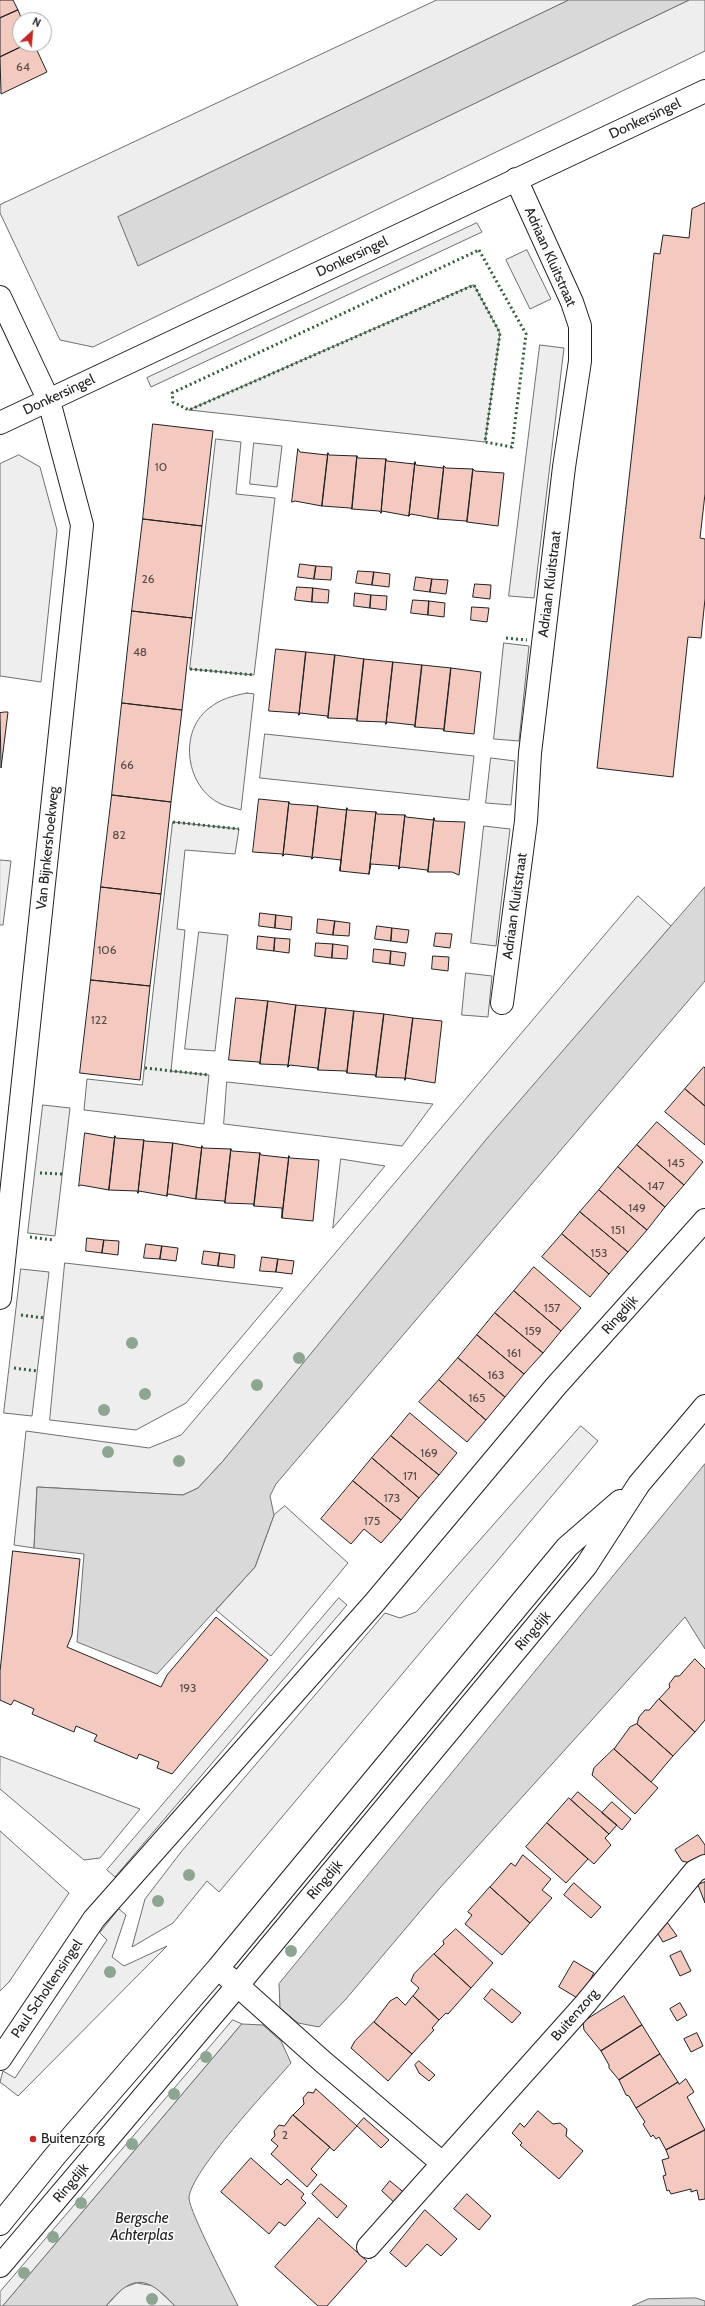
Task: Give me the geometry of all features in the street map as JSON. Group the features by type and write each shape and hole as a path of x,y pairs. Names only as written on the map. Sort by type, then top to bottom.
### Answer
{"street":[{"name":"Donkersingel","path":"0,423 705,91"},
{"name":"Adriaan Kluitstraat","path":"502,1002 526,821 530,752 564,467 580,360 580,326 572,302 516,179"},
{"name":"Van Bijnkershoekweg","path":"0,297 49,401 82,525 0,1298"},
{"name":"Ringdijk","path":"94,1918 375,1602 556,1386 705,1220"},
{"name":"Ringdijk","path":"2,2260 245,1992 586,1566 639,1484 705,1406"},
{"name":"Ringdijk","path":"0,2224 55,2156 218,1968 567,1547 639,1484"},
{"name":"Buitenzorg","path":"368,2247 586,2003 695,1872 705,1866"},
{"name":"Paul Scholtensingel","path":"0,2059 94,1918"},
{"path":"218,1968 322,2061 442,2163"}],"shaded area":[{"path":"437,0 569,0 119,217 138,265 689,0 705,0 705,51 93,347 60,340 0,213 0,205"},
{"path":"477,223 482,232 151,387 147,378"},
{"path":"527,250 551,299 530,309 506,260"},
{"path":"474,285 500,333 485,442 189,410"},
{"path":"540,345 564,348 534,598 509,596"},
{"path":"216,439 241,442 236,494 275,498 254,675 190,669"},
{"path":"254,443 282,446 277,487 250,484"},
{"path":"19,455 40,467 57,530 41,682 0,676 0,464"},
{"path":"504,643 529,646 519,741 494,739"},
{"path":"247,693 254,694 241,810 221,804 209,796 200,786 190,760 190,745 192,732 199,719 208,709 226,698"},
{"path":"265,734 474,756 469,800 260,778"},
{"path":"491,758 515,761 511,805 486,803"},
{"path":"173,822 239,829 235,854 185,850 177,929 185,930 171,1071 209,1075 204,1124 84,1110 87,1079 142,1085"},
{"path":"484,826 510,829 496,946 471,943"},
{"path":"0,860 11,861 3,925 0,925"},
{"path":"638,896 671,926 223,1461 198,1488 183,1495 37,1487 34,1548 14,1545 26,1431 149,1448 181,1435"},
{"path":"199,932 228,935 215,1051 185,1049"},
{"path":"466,973 492,976 488,1017 462,1015"},
{"path":"227,1082 433,1104 402,1146 224,1124"},
{"path":"43,1105 70,1108 55,1236 28,1233"},
{"path":"341,1159 385,1166 333,1228"},
{"path":"65,1263 283,1288 186,1403 136,1430 50,1420"},
{"path":"21,1269 49,1272 32,1416 4,1413"},
{"path":"581,1426 598,1441 219,1892 207,1881 173,1923 132,1947 145,1899 181,1852 385,1613 400,1618 416,1612"},
{"path":"285,1506 348,1563 271,1656 216,1610 255,1567 274,1515"},
{"path":"339,1598 347,1605 115,1877 107,1870"},
{"path":"0,1756 140,1809 100,1858 84,1860 0,1789"},
{"path":"0,1831 69,1893 9,1982 0,1991"},
{"path":"119,1909 126,1915 112,1957 124,1966 167,1946 18,2096 0,2082 3,2071 15,2078 107,1940 100,1933"},
{"path":"233,2020 242,2024 3,2306 0,2306 0,2292"},
{"path":"137,2283 154,2286 175,2306 106,2306 123,2288"}],"water":[{"path":"569,0 689,0 138,266 118,217"},
{"path":"705,887 705,981 276,1484 270,1496 274,1515 255,1567 157,1674 77,1642 84,1554 34,1548 37,1487 183,1495 198,1488 223,1461 489,1136"},
{"path":"705,1464 705,1649 685,1617 439,1889 346,1999 319,2027 298,2023 280,2008 279,1984"},
{"name":"Bergsche Achterplas","path":"242,2024 263,2025 281,2041 291,2063 216,2150 193,2186 189,2198 202,2233 238,2306 175,2306 156,2289 148,2284 140,2282 124,2288 106,2306 3,2306"},
{"path":"696,2298 705,2301 705,2306 632,2306 648,2299"}],"building":[{"path":"0,0 13,0 18,10 0,18"},
{"path":"12,13 12,51 0,57 0,18"},
{"path":"12,51 38,52 47,72 1,94 0,57"},
{"path":"705,203 705,494 700,538 705,539 705,599 701,638 688,637 673,777 597,768 654,253 660,254 663,235 689,238 692,209"},
{"path":"153,424 213,431 202,526 143,519"},
{"path":"298,449 300,452 327,455 328,453 322,506 295,501 292,502"},
{"path":"328,453 329,455 357,456 352,509 322,506"},
{"path":"357,456 358,458 386,459 381,513 379,511 352,509"},
{"path":"386,459 387,461 414,464 415,462 409,516 382,511 381,513"},
{"path":"415,462 416,465 443,468 444,466 438,519 411,514 409,516"},
{"path":"444,466 446,468 473,469 467,522 438,519"},
{"path":"473,469 475,471 504,473 498,526 467,522"},
{"path":"143,519 202,526 192,618 132,611"},
{"path":"300,564 316,566 314,579 298,577"},
{"path":"316,566 332,567 331,580 314,579"},
{"path":"358,571 374,572 372,585 356,583"},
{"path":"374,572 390,574 389,587 372,585"},
{"path":"416,577 432,579 430,592 414,590"},
{"path":"432,579 448,580 446,594 430,592"},
{"path":"475,584 491,585 490,599 473,597"},
{"path":"297,587 313,588 312,602 295,600"},
{"path":"313,588 329,590 328,603 312,602"},
{"path":"355,593 371,595 370,608 354,606"},
{"path":"371,595 387,596 386,610 370,608"},
{"path":"413,600 429,601 428,615 411,613"},
{"path":"429,601 445,603 444,617 428,615"},
{"path":"472,607 489,608 487,622 471,620"},
{"path":"132,611 192,618 182,710 122,703"},
{"path":"276,649 306,652 299,715 298,713 269,711"},
{"path":"306,652 335,655 328,718 327,716 300,713 299,715"},
{"path":"335,655 364,659 357,721 356,719 328,718"},
{"path":"364,659 393,662 386,724 385,722 357,721"},
{"path":"393,662 422,665 415,727 414,725 387,722 386,724"},
{"path":"422,665 451,668 444,731 443,729 415,727"},
{"path":"451,668 481,672 474,734 444,731"},
{"path":"122,703 182,710 171,802 112,795"},
{"path":"8,712 1,768 0,713"},
{"path":"112,795 171,802 161,894 101,887"},
{"path":"259,799 289,802 283,856 282,854 253,852"},
{"path":"289,802 290,804 318,806 312,859 311,857 285,854 283,856"},
{"path":"318,806 346,810 347,808 340,871 341,860 314,857 312,859"},
{"path":"347,808 348,810 376,812 369,874 340,871"},
{"path":"376,812 377,814 405,815 399,869 398,866 371,864 369,874"},
{"path":"405,815 406,817 433,820 434,818 428,872 427,870 401,867 399,869"},
{"path":"434,818 435,821 465,822 459,875 452,872 428,872"},
{"path":"101,887 161,894 150,986 91,980"},
{"path":"260,913 276,915 275,928 259,926"},
{"path":"276,915 292,917 291,930 275,928"},
{"path":"318,919 335,921 333,935 317,933"},
{"path":"335,921 350,923 349,936 333,935"},
{"path":"377,926 392,928 391,941 375,939"},
{"path":"392,928 409,930 407,943 391,941"},
{"path":"436,933 452,934 450,948 434,946"},
{"path":"258,936 275,938 274,951 257,949"},
{"path":"275,938 290,939 289,953 274,951"},
{"path":"316,943 333,944 332,958 315,956"},
{"path":"333,944 348,946 347,959 332,958"},
{"path":"374,949 391,951 390,964 373,962"},
{"path":"391,951 406,953 404,966 390,964"},
{"path":"433,956 449,957 448,971 432,969"},
{"path":"91,980 150,986 140,1080 80,1073"},
{"path":"236,998 268,1001 260,1064 259,1062 229,1060"},
{"path":"268,1001 296,1005 288,1067 288,1065 260,1064"},
{"path":"296,1005 326,1008 318,1070 317,1068 290,1065 288,1067"},
{"path":"326,1008 354,1011 347,1073 346,1071 318,1070"},
{"path":"354,1011 384,1014 376,1077 375,1075 347,1073"},
{"path":"384,1014 413,1018 405,1080 404,1078 376,1077"},
{"path":"413,1018 442,1021 435,1083 406,1078 405,1080"},
{"path":"704,1067 705,1068 705,1106 685,1089"},
{"path":"685,1089 705,1106 705,1145 665,1112"},
{"path":"657,1122 703,1162 684,1185 637,1145"},
{"path":"85,1133 113,1138 115,1136 109,1190 81,1185 79,1186"},
{"path":"115,1136 116,1138 144,1140 138,1193 137,1191 109,1190"},
{"path":"144,1140 173,1143 167,1196 139,1191 138,1193"},
{"path":"173,1143 201,1148 202,1146 196,1199 168,1194 167,1196"},
{"path":"637,1145 684,1185 665,1207 618,1167"},
{"path":"202,1146 203,1148 231,1149 225,1203 224,1201 196,1199"},
{"path":"231,1149 232,1151 260,1153 254,1206 253,1204 225,1203"},
{"path":"260,1153 261,1155 288,1158 289,1156 282,1218 282,1208 254,1206"},
{"path":"289,1156 290,1158 319,1160 313,1221 282,1218"},
{"path":"618,1167 665,1207 647,1230 599,1190"},
{"path":"599,1190 647,1230 628,1252 580,1212"},
{"path":"580,1212 628,1252 609,1274 562,1234"},
{"path":"562,1234 609,1274 590,1297 542,1257"},
{"path":"87,1238 104,1240 102,1253 86,1251"},
{"path":"104,1240 119,1241 118,1255 102,1253"},
{"path":"146,1244 162,1246 160,1259 144,1258"},
{"path":"162,1246 178,1248 176,1261 160,1259"},
{"path":"204,1251 220,1253 218,1266 202,1264"},
{"path":"220,1253 235,1255 234,1268 218,1266"},
{"path":"262,1257 278,1259 276,1272 260,1271"},
{"path":"278,1259 294,1261 292,1274 276,1272"},
{"path":"534,1267 581,1308 561,1331 514,1291"},
{"path":"514,1291 561,1331 543,1353 495,1313"},
{"path":"495,1313 543,1353 524,1374 477,1335"},
{"path":"477,1335 524,1374 505,1397 458,1358"},
{"path":"458,1358 505,1397 486,1420 439,1380"},
{"path":"439,1380 486,1420 467,1442 419,1402"},
{"path":"410,1413 457,1453 439,1475 391,1436"},
{"path":"391,1436 439,1475 419,1498 372,1458"},
{"path":"372,1458 419,1498 401,1520 353,1481"},
{"path":"353,1481 401,1520 381,1543 364,1529 351,1544 321,1519"},
{"path":"13,1551 80,1559 72,1635 67,1647 161,1687 167,1675 216,1617 268,1660 172,1774 157,1768 159,1762 139,1754 137,1759 94,1741 97,1735 76,1726 74,1732 32,1714 34,1709 14,1700 11,1705 0,1700 0,1672"},
{"path":"695,1659 705,1669 705,1720 695,1732 659,1699 670,1687 669,1684 675,1676 679,1676"},
{"path":"659,1699 695,1732 673,1756 637,1724 639,1717 645,1710 649,1710"},
{"path":"637,1724 673,1756 651,1782 614,1749 630,1727"},
{"path":"614,1749 658,1788 635,1814 592,1775 594,1768"},
{"path":"578,1792 617,1825 609,1834 571,1800"},
{"path":"569,1798 609,1834 605,1838 611,1845 594,1864 547,1823"},
{"path":"612,1802 631,1819 622,1830 602,1813"},
{"path":"547,1823 588,1859 566,1883 526,1847"},
{"path":"698,1835 705,1845 705,1856 690,1863 682,1861 675,1850"},
{"path":"523,1855 551,1879 542,1890 552,1898 530,1923 490,1887 511,1863 515,1866"},
{"path":"705,1882 705,1903 698,1885"},
{"path":"574,1883 601,1907 591,1918 564,1895"},
{"path":"490,1887 530,1923 502,1955 465,1924 472,1915 468,1912"},
{"path":"667,1922 677,1936 663,1942 658,1934"},
{"path":"456,1929 493,1963 471,1988 434,1954 444,1944 443,1941"},
{"path":"681,1951 691,1971 680,1976 670,1956"},
{"path":"434,1954 471,1988 448,2014 446,2013 439,2020 413,1996 419,1988 411,1981 414,1974"},
{"path":"574,1961 594,1973 579,1999 559,1987"},
{"path":"492,1989 521,2013 512,2023 484,1999"},
{"path":"413,1996 439,2020 432,2028 434,2030 412,2054 374,2022 390,2001 397,1997 405,2005"},
{"path":"624,1996 642,2025 601,2051 584,2030 583,2022"},
{"path":"680,2003 687,2015 677,2021 670,2009"},
{"path":"374,2022 412,2054 388,2081 351,2048 355,2041"},
{"path":"642,2025 660,2054 619,2080 609,2068 609,2065 601,2051"},
{"path":"697,2033 703,2046 691,2052 684,2039"},
{"path":"660,2054 678,2082 636,2108 629,2096 626,2095 619,2080"},
{"path":"419,2061 435,2075 429,2081 419,2073 415,2065"},
{"path":"686,2079 694,2092 687,2097 705,2130 666,2150 659,2137 656,2139 653,2135 651,2137 643,2124 645,2122 636,2108 678,2082 679,2084"},
{"path":"316,2089 357,2126 334,2151 293,2115 304,2104 303,2098 308,2092 313,2093"},
{"path":"538,2111 553,2124 560,2123 567,2129 566,2136 583,2151 559,2179 520,2145 522,2143 512,2133 520,2123 524,2127"},
{"path":"293,2115 330,2147 311,2169 317,2175 307,2187 271,2154 278,2146 271,2140 275,2136 274,2131 279,2125 284,2126"},
{"path":"364,2118 389,2140 381,2148 357,2126"},
{"path":"705,2130 705,2199 699,2200 697,2190 691,2192 691,2189 671,2194 669,2190 667,2191 663,2176 666,2175 662,2160 669,2158 666,2150"},
{"path":"251,2158 281,2185 287,2179 304,2194 301,2198 306,2203 285,2226 279,2222 269,2234 221,2192"},
{"path":"390,2181 407,2195 398,2206 382,2191"},
{"path":"321,2184 347,2206 337,2218 312,2194"},
{"path":"467,2194 491,2216 479,2230 454,2209"},
{"path":"425,2210 457,2239 441,2256 427,2244 406,2267 390,2253"},
{"path":"319,2218 367,2261 327,2306 318,2306 275,2267"}],"hedge":[{"path":"479,250 526,334 512,447 485,442 500,333 474,285 189,410 173,402 172,393 479,250"},
{"path":"506,638 527,640"},
{"path":"190,669 254,675"},
{"path":"173,822 239,829"},
{"path":"145,1068 209,1075"},
{"path":"40,1173 62,1174"},
{"path":"30,1237 53,1240"},
{"path":"21,1315 44,1318"},
{"path":"14,1368 37,1371"}],"place":[{"name":"Buitenzorg","path":"33,2139"}]}
